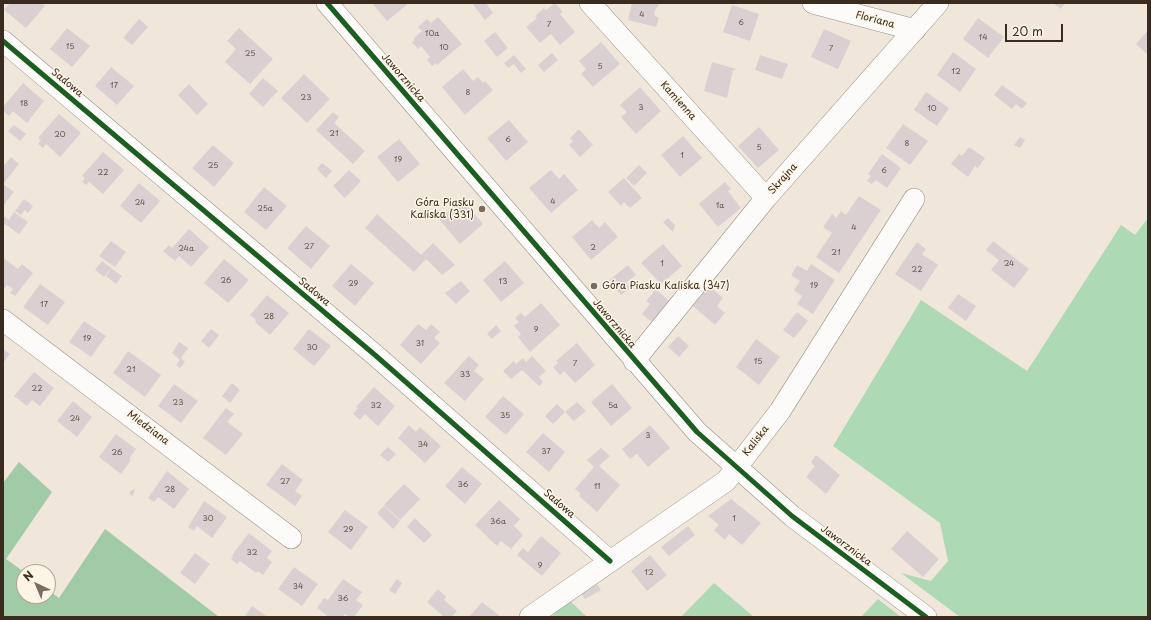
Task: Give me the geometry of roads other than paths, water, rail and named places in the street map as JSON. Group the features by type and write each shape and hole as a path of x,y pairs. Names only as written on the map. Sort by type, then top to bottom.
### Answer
{"street":[{"name":"Jaworznicka","path":"327,3 634,361 697,432 792,516 926,617"},
{"name":"Kamienna","path":"590,3 766,198"},
{"name":"Floriana","path":"813,3 915,30"},
{"name":"Skrajna","path":"634,361 766,198 938,3"},
{"name":"Sadowa","path":"3,41 375,354 610,561"},
{"name":"Kaliska","path":"530,617 720,487 780,411 914,199"},
{"name":"Miedziana","path":"3,320 291,538"}],"place":[{"name":"Góra Piasku Kaliska (331)","path":"482,209"},
{"name":"Góra Piasku Kaliska (347)","path":"594,286"}]}
